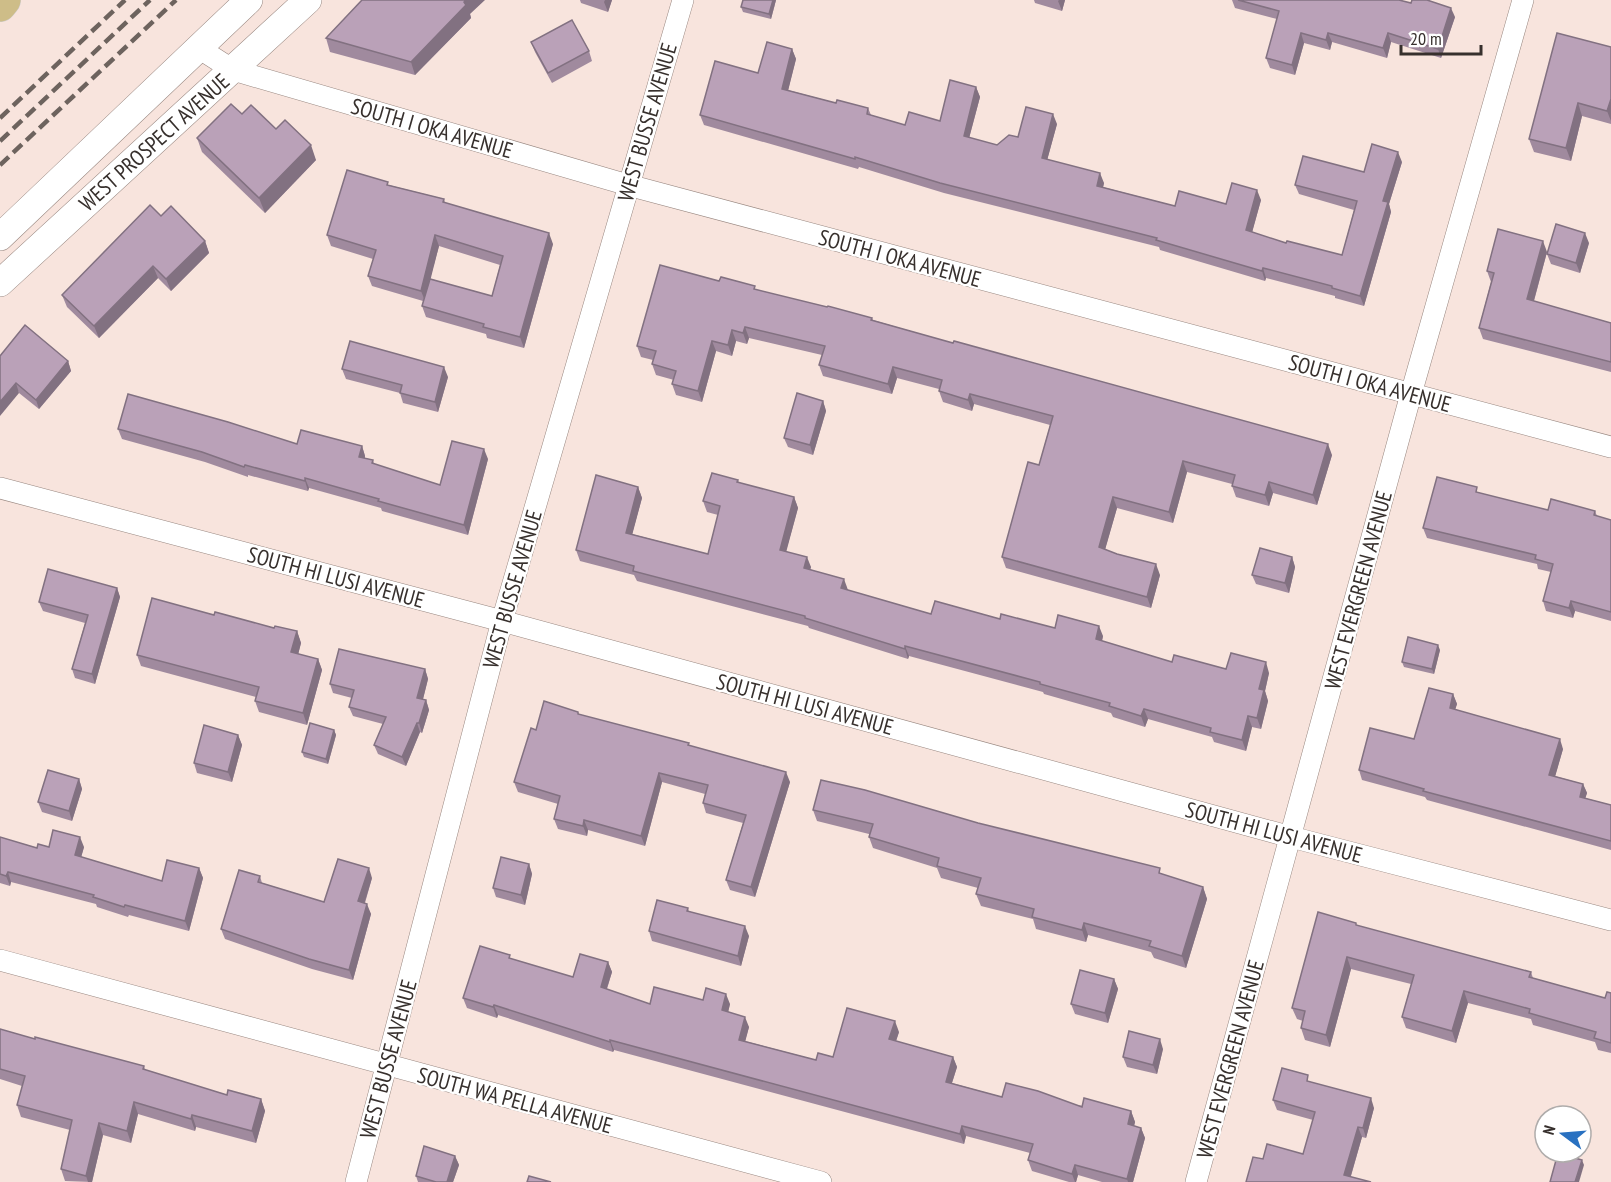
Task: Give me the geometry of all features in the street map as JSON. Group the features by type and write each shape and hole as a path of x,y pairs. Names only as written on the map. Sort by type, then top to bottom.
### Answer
{"main road":[{"path":"0,5 4,0"}],"street":[{"name":"WEST PROSPECT AVENUE","path":"0,237 197,47 249,0"},
{"name":"WEST PROSPECT AVENUE","path":"0,283 308,0"},
{"name":"WEST BUSSE AVENUE","path":"356,1182 502,621 683,0"},
{"name":"WEST EVERGREEN AVENUE","path":"1196,1182 1411,394 1523,0"},
{"name":"SOUTH I OKA AVENUE","path":"197,47 233,70 628,185 1611,447"},
{"name":"SOUTH HI LUSI AVENUE","path":"0,488 502,621 1290,837 1611,920"},
{"name":"SOUTH WA PELLA AVENUE","path":"0,960 821,1182"}],"building":[{"path":"362,0 466,0 464,2 466,5 411,62 326,38"},
{"path":"743,0 773,0 769,14 741,7"},
{"path":"1238,0 1399,0 1411,3 1412,0 1427,0 1451,8 1438,49 1388,33 1383,48 1328,33 1326,40 1301,33 1292,65 1266,58 1279,11"},
{"path":"572,20 589,51 548,73 531,42"},
{"path":"1557,33 1611,47 1611,99 1607,111 1578,103 1566,148 1529,139"},
{"path":"767,42 792,49 782,89 836,103 837,100 868,108 867,114 905,125 909,112 940,121 950,80 976,87 964,136 997,145 1009,135 1018,137 1026,107 1053,114 1042,158 1100,173 1097,186 1175,206 1179,191 1226,204 1232,183 1257,190 1246,230 1286,243 1287,241 1342,255 1357,201 1295,185 1303,156 1364,172 1372,144 1398,152 1383,201 1388,202 1360,296 1332,288 1332,286 1263,268 1262,271 1156,240 1157,238 940,183 855,157 855,159 700,115 715,61 758,73"},
{"path":"231,104 242,114 251,105 276,129 285,120 311,145 259,198 197,138"},
{"path":"347,170 388,182 387,185 444,199 443,202 549,233 520,337 422,306 430,279 492,296 503,256 435,235 421,291 368,276 376,250 327,235"},
{"path":"150,205 161,216 171,206 205,241 166,279 153,266 94,326 62,295"},
{"path":"1556,224 1585,233 1576,263 1547,254"},
{"path":"1498,229 1543,241 1527,299 1611,323 1611,362 1479,328 1494,273 1487,271"},
{"path":"660,265 719,281 721,277 755,286 754,289 828,306 953,343 954,341 1328,444 1313,495 1269,482 1265,495 1232,486 1235,475 1183,461 1169,512 1113,497 1099,547 1156,564 1147,597 1002,557 1028,462 1039,465 1053,416 970,394 968,400 939,391 942,380 893,367 888,384 819,365 825,346 745,327 743,333 732,330 728,345 712,341 698,391 672,384 676,371 652,364 656,351 637,346"},
{"path":"25,325 68,361 36,400 16,383 0,402 0,356"},
{"path":"350,341 444,367 435,402 400,393 402,385 342,369"},
{"path":"797,393 823,401 810,445 784,438"},
{"path":"128,394 297,444 301,430 362,446 359,457 440,485 452,441 484,449 464,525 305,478 305,481 245,465 244,467 202,452 118,429"},
{"path":"712,473 794,497 780,550 807,557 804,568 844,579 841,588 931,614 935,601 1000,619 1001,614 1055,628 1058,615 1099,626 1096,639 1172,662 1174,655 1226,669 1231,653 1266,662 1259,689 1264,690 1257,718 1248,716 1242,740 1210,732 1211,728 1144,709 1141,716 1109,706 1110,703 1040,684 1040,682 905,646 905,649 805,618 805,616 633,571 634,566 576,550 596,475 638,487 626,533 708,554 720,506 703,501"},
{"path":"1437,477 1477,487 1476,492 1548,510 1551,499 1595,511 1594,515 1611,520 1611,612 1571,601 1569,608 1543,601 1553,564 1535,559 1536,555 1423,528"},
{"path":"1260,548 1292,557 1285,583 1252,575"},
{"path":"48,569 117,588 92,674 72,669 88,615 39,602"},
{"path":"152,598 214,615 215,612 274,628 275,626 297,631 291,652 318,659 303,713 255,701 259,687 137,655"},
{"path":"1408,637 1438,645 1432,669 1402,662"},
{"path":"339,649 425,669 417,698 426,700 419,723 402,757 374,745 386,717 349,707 354,690 330,684"},
{"path":"1429,688 1453,694 1450,708 1560,739 1549,775 1583,784 1580,797 1611,805 1611,841 1423,791 1424,789 1359,770 1370,728 1414,739"},
{"path":"544,701 578,712 578,714 689,743 688,745 786,772 751,887 726,880 746,815 703,803 708,785 659,773 641,836 584,820 583,826 554,819 560,796 514,782 531,728 536,730"},
{"path":"310,723 334,730 326,759 302,752"},
{"path":"204,725 238,735 228,772 194,763"},
{"path":"48,770 79,779 69,811 38,802"},
{"path":"821,780 865,790 978,823 1160,868 1159,873 1203,887 1182,956 1149,946 1151,941 1084,923 1082,930 1032,917 1034,909 976,894 981,878 937,866 939,858 869,837 873,824 813,810"},
{"path":"53,830 80,837 75,855 162,881 167,860 199,868 185,921 125,905 124,907 93,897 94,895 8,872 6,876 0,874 0,837 37,848 38,844 49,847"},
{"path":"501,857 529,864 521,895 493,888"},
{"path":"338,859 369,868 358,901 367,904 349,970 221,929 239,870 260,876 258,882 324,902"},
{"path":"657,900 688,908 687,911 745,926 738,956 649,931"},
{"path":"1318,912 1356,923 1356,925 1531,972 1529,977 1605,998 1607,992 1611,993 1611,1043 1594,1038 1596,1032 1529,1013 1530,1009 1464,991 1452,1031 1402,1017 1414,975 1347,957 1326,1035 1301,1028 1305,1011 1292,1008"},
{"path":"480,946 510,955 509,958 573,977 580,954 608,962 601,987 650,1004 654,987 703,1000 706,988 726,994 722,1010 745,1017 739,1040 816,1060 818,1053 833,1057 847,1008 895,1021 889,1039 953,1057 946,1082 1002,1097 1006,1083 1038,1091 1082,1107 1084,1098 1131,1111 1128,1124 1141,1128 1127,1179 1075,1165 1072,1174 1028,1160 1033,1144 962,1126 960,1134 610,1040 610,1042 494,1005 493,1007 463,998"},
{"path":"1080,970 1114,979 1105,1013 1071,1004"},
{"path":"0,1029 144,1066 143,1069 227,1095 228,1090 261,1099 252,1131 192,1115 191,1119 134,1102 127,1131 99,1123 86,1176 61,1169 72,1120 17,1105 25,1076 0,1069"},
{"path":"1129,1031 1160,1039 1153,1065 1123,1057"},
{"path":"1282,1068 1308,1075 1307,1081 1371,1098 1363,1128 1358,1127 1344,1175 1371,1182 1246,1182 1253,1157 1263,1159 1267,1144 1303,1154 1315,1112 1273,1100"},
{"path":"424,1146 455,1156 447,1182 436,1182 416,1176"},
{"path":"1555,1164 1581,1164 1575,1182 1550,1182"},
{"path":"529,1176 551,1182 527,1182"}],"railway":[{"path":"0,118 125,0"},
{"path":"0,141 150,0"},
{"path":"0,165 176,0"}]}
